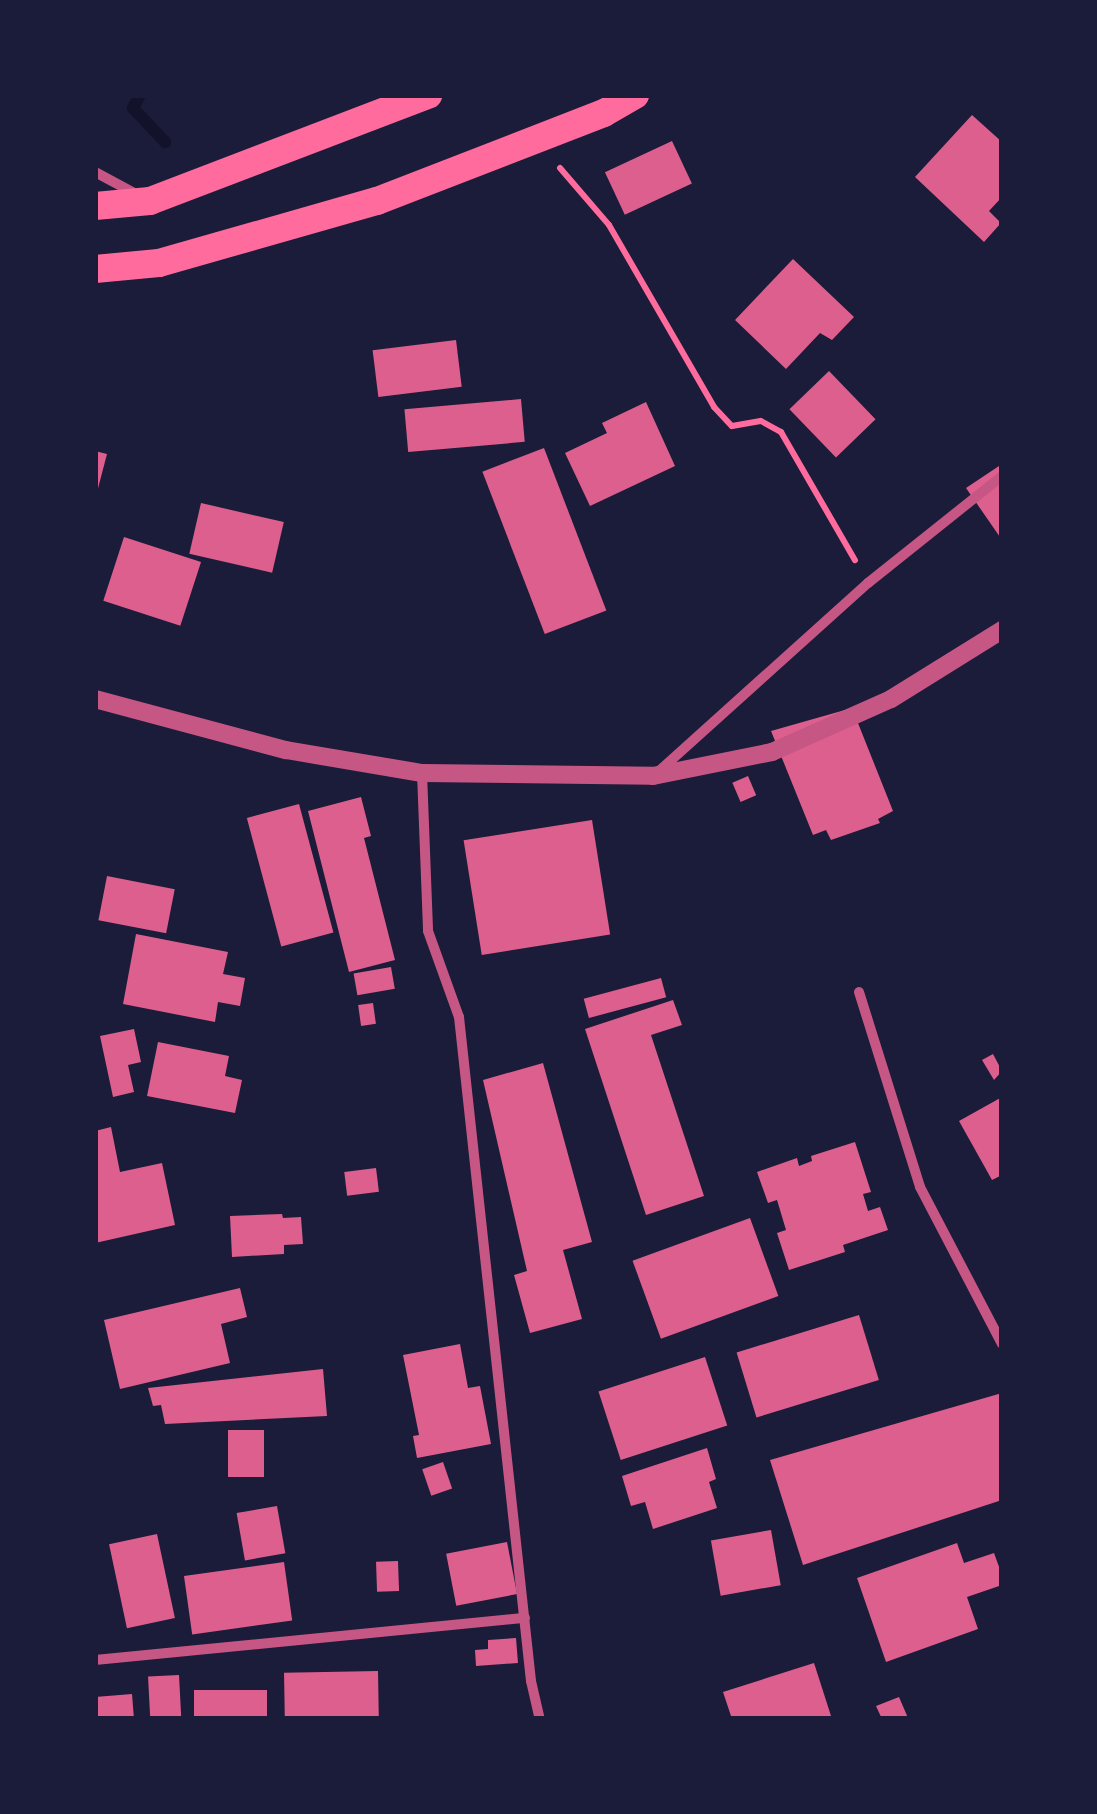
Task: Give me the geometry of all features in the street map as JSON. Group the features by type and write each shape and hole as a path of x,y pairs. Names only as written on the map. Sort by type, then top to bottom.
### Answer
{"highway":[{"path":"95,206 150,202 428,95"},
{"path":"95,269 159,263 377,201 604,112 635,95"}],"street":[{"path":"95,172 150,202"},
{"path":"653,776 868,583 1002,476"},
{"path":"95,699 286,750 422,773 653,776 772,752 890,699 1002,630"},
{"path":"422,773 428,931 458,1018 525,1618 540,1719"},
{"path":"860,992 920,1188 1002,1344"},
{"path":"95,1660 525,1618"}],"path":[{"path":"554,160 609,225 714,408 732,426 761,421 782,432 868,583"}],"building":[{"path":"972,115 1002,142 1002,197 989,211 1001,223 984,242 915,177"},
{"path":"672,141 692,184 625,215 605,172"},
{"path":"793,259 854,317 832,340 820,333 786,369 735,320"},
{"path":"456,340 462,387 378,397 373,350"},
{"path":"829,371 876,419 836,457 789,409"},
{"path":"521,399 525,442 408,452 404,409"},
{"path":"646,402 675,466 590,506 565,453 607,433 602,423"},
{"path":"544,448 606,610 545,634 482,472"},
{"path":"95,451 107,454 96,496 95,495"},
{"path":"1002,464 1002,540 966,488"},
{"path":"201,503 284,522 272,573 189,554"},
{"path":"124,537 201,562 180,626 103,601"},
{"path":"852,708 893,811 878,819 880,823 831,840 826,830 813,835 771,731"},
{"path":"748,776 756,795 741,802 732,783"},
{"path":"361,797 371,836 364,838 395,960 349,972 308,811"},
{"path":"299,804 333,932 281,946 247,818"},
{"path":"592,820 610,935 482,955 464,840"},
{"path":"107,876 175,889 166,933 98,920"},
{"path":"136,934 228,952 223,974 245,978 240,1006 218,1002 215,1022 123,1004"},
{"path":"391,967 395,989 357,995 354,974"},
{"path":"661,978 666,997 589,1018 584,999"},
{"path":"673,1000 682,1025 651,1035 704,1196 646,1215 585,1029"},
{"path":"373,1003 376,1024 361,1026 358,1005"},
{"path":"134,1029 141,1062 128,1065 134,1092 113,1097 100,1036"},
{"path":"158,1042 229,1056 225,1076 242,1080 235,1113 147,1096"},
{"path":"993,1054 1002,1071 994,1080 982,1060"},
{"path":"543,1063 592,1242 563,1250 582,1319 530,1333 514,1275 527,1271 483,1080"},
{"path":"1002,1097 1002,1175 992,1180 959,1121"},
{"path":"111,1127 120,1172 162,1163 175,1225 95,1243 95,1131"},
{"path":"855,1142 871,1192 863,1194 868,1211 880,1207 888,1230 843,1245 845,1252 789,1270 777,1233 786,1230 777,1200 768,1203 757,1172 797,1158 799,1166 812,1161 811,1156"},
{"path":"376,1168 379,1192 347,1196 344,1172"},
{"path":"282,1214 283,1218 301,1217 303,1244 284,1245 284,1254 232,1257 230,1216"},
{"path":"750,1218 778,1296 661,1339 633,1261"},
{"path":"240,1288 247,1317 221,1324 230,1363 120,1389 104,1320"},
{"path":"859,1315 879,1380 756,1417 737,1352"},
{"path":"460,1344 468,1388 480,1386 491,1444 417,1458 413,1436 419,1435 403,1355"},
{"path":"705,1357 727,1425 621,1460 598,1392"},
{"path":"323,1369 327,1416 165,1424 161,1405 153,1406 148,1388"},
{"path":"1002,1393 1002,1500 803,1565 770,1460"},
{"path":"228,1430 264,1430 264,1477 228,1477"},
{"path":"707,1448 716,1479 709,1482 717,1508 653,1529 645,1502 631,1506 622,1476"},
{"path":"443,1462 452,1488 431,1496 422,1469"},
{"path":"277,1506 285,1553 245,1560 237,1513"},
{"path":"771,1530 781,1585 721,1596 711,1541"},
{"path":"157,1534 175,1618 127,1628 109,1544"},
{"path":"507,1542 517,1594 456,1606 446,1554"},
{"path":"957,1543 964,1563 994,1553 1002,1575 1002,1585 967,1597 978,1629 886,1662 857,1578"},
{"path":"398,1561 399,1591 377,1592 376,1562"},
{"path":"284,1562 292,1620 192,1634 184,1576"},
{"path":"516,1638 518,1663 476,1666 475,1650 488,1649 488,1640"},
{"path":"814,1663 832,1719 732,1719 723,1692"},
{"path":"378,1671 379,1719 285,1719 284,1673"},
{"path":"179,1675 181,1719 150,1719 148,1677"},
{"path":"194,1690 267,1690 267,1719 194,1719"},
{"path":"132,1694 134,1719 95,1719 95,1697"},
{"path":"899,1697 908,1718 882,1719 876,1706"}],"waterway":[{"path":"140,95 133,108 165,142"}]}
